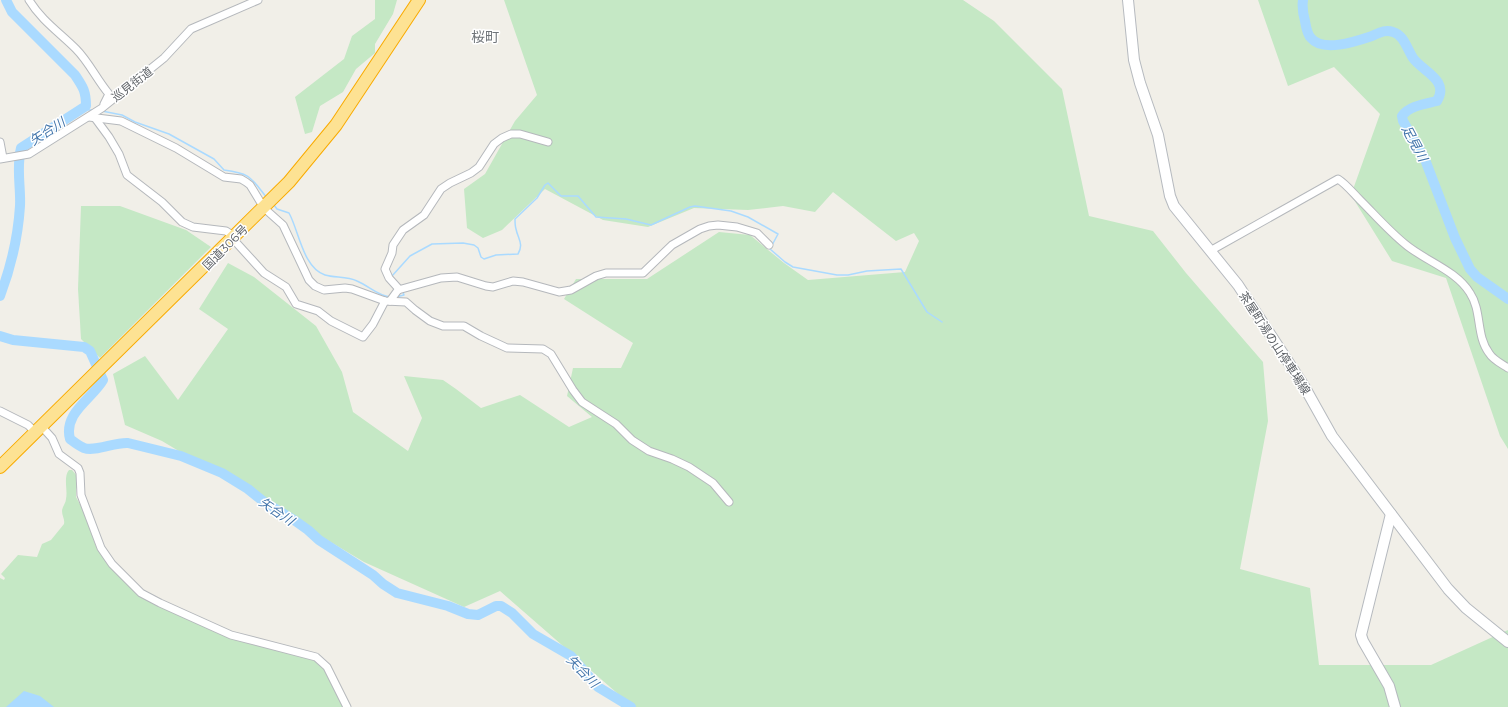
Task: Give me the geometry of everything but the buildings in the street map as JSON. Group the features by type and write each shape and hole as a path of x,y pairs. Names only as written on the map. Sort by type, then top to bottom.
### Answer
{"highway":[{"name":"国道306号","path":"0,467 268,204 315,152 336,125 419,0"}],"main road":[{"name":"茶屋町湯の山停車場線","path":"1128,0 1134,60 1140,83 1158,135 1172,202 1177,211 1238,285 1304,386 1332,436 1456,599 1508,642"},
{"path":"1391,514 1361,635 1389,686 1395,707"}],"street":[{"path":"29,0 35,10 58,34 77,50 109,94 103,107"},
{"name":"巡見街道","path":"1,159 29,154 92,116 164,58 191,29 258,0"},
{"path":"92,116 113,119 125,123 176,148 224,177 241,179 250,185 268,204 283,225 309,280 315,286 324,290 345,288 395,295 430,321 443,326 464,326 507,348 543,349 551,354 582,402 616,424 632,440 649,451 690,467 713,483 729,502"},
{"path":"92,116 109,137 119,154 128,175 162,202 182,222 193,226 226,231 234,238 261,270 286,287 296,304 318,311 332,321 363,337 395,295 398,288 386,272 386,266 392,253 393,245 403,230 424,215 441,189 479,167 494,144 511,134 520,134 548,142"},
{"path":"0,142 1,159"},
{"path":"1210,251 1338,179 1400,240 1425,259 1445,269 1467,288 1476,307 1481,336 1485,347 1492,357 1508,368"},
{"path":"395,295 441,278 457,278 493,287 513,281 523,282 559,292 571,290 596,276 606,273 643,273 672,245 700,229 709,226 718,225 737,227 757,234 769,246"},
{"path":"0,412 39,430 52,438 59,454 78,468 80,473 81,495 101,548 112,564 141,593 231,635 316,657 327,667 347,707"}],"green space":[{"path":"375,0 397,0 393,14 375,44 375,53 356,69 343,92 320,106 312,132 305,134 295,97 344,59 352,36 375,19"},
{"path":"504,0 963,0 994,21 1062,89 1089,216 1153,231 1186,273 1263,362 1268,421 1240,569 1310,588 1319,665 1431,665 1508,630 1508,707 633,707 500,591 464,607 364,562 162,441 125,425 113,374 145,356 178,400 228,329 199,309 228,263 254,277 316,326 342,372 353,412 408,451 422,418 404,376 443,380 481,408 520,395 569,427 592,417 567,396 573,368 621,368 633,343 564,299 576,279 647,279 719,232 750,235 784,263 808,280 905,272 919,241 914,233 896,241 833,192 815,212 783,206 748,210 694,208 648,227 603,220 545,189 502,230 483,238 467,228 464,189 485,174 515,121 537,95"},
{"path":"1258,0 1508,0 1508,449 1500,436 1446,278 1392,261 1351,195 1380,114 1334,67 1288,86"},
{"path":"81,206 120,206 186,230 211,247 100,358 81,339 78,289"},
{"path":"69,470 72,470 77,476 78,486 76,489 76,497 82,508 97,549 136,592 226,635 316,659 325,669 344,707 0,707 0,578 4,580 5,578 1,574 18,555 37,557 42,544 51,540 64,524 62,511 66,500 66,476"}],"water":[{"path":"24,691 40,696 54,707 6,707"}],"waterway":[{"name":"矢合川","path":"0,296 11,263 18,229 20,206 19,163 21,148 86,106 84,89 75,75 12,12 6,0"},
{"name":"足見川","path":"1303,0 1303,10 1307,30 1311,38 1316,42 1323,45 1349,43 1382,32 1393,32 1403,39 1417,63 1433,76 1440,87 1440,94 1437,101 1409,110 1402,116 1403,121 1424,157 1455,238 1470,269 1477,277 1508,299"},
{"path":"86,106 89,110 92,110"},
{"path":"102,111 122,115 135,122 169,134 214,159 224,170 240,173 250,178 267,198"},
{"path":"392,276 410,256 432,244 463,243 474,245 478,248 481,257 484,259 496,255 518,254 521,244 515,219 537,198 545,185 548,183 561,196 578,196 596,217 626,219 651,225 695,206 731,211 748,217 778,234 770,249 793,267 837,275 901,269 927,312 942,322"},
{"path":"274,205 277,209 289,213 302,248 312,265 318,271 329,276 353,279 385,296 390,297"},
{"path":"396,297 404,295 402,290"},
{"name":"矢合川","path":"0,336 13,340 84,347 90,351 103,380 74,414 71,421 69,430 70,439 80,446 94,449 128,443 181,456 222,473 248,489 264,502 294,520 319,540 373,575 397,593 448,606 468,614 478,615 496,606 501,606 512,613 533,634 571,656 598,687 631,707"}],"district":[{"name":"桜町","path":"485,37"}]}
